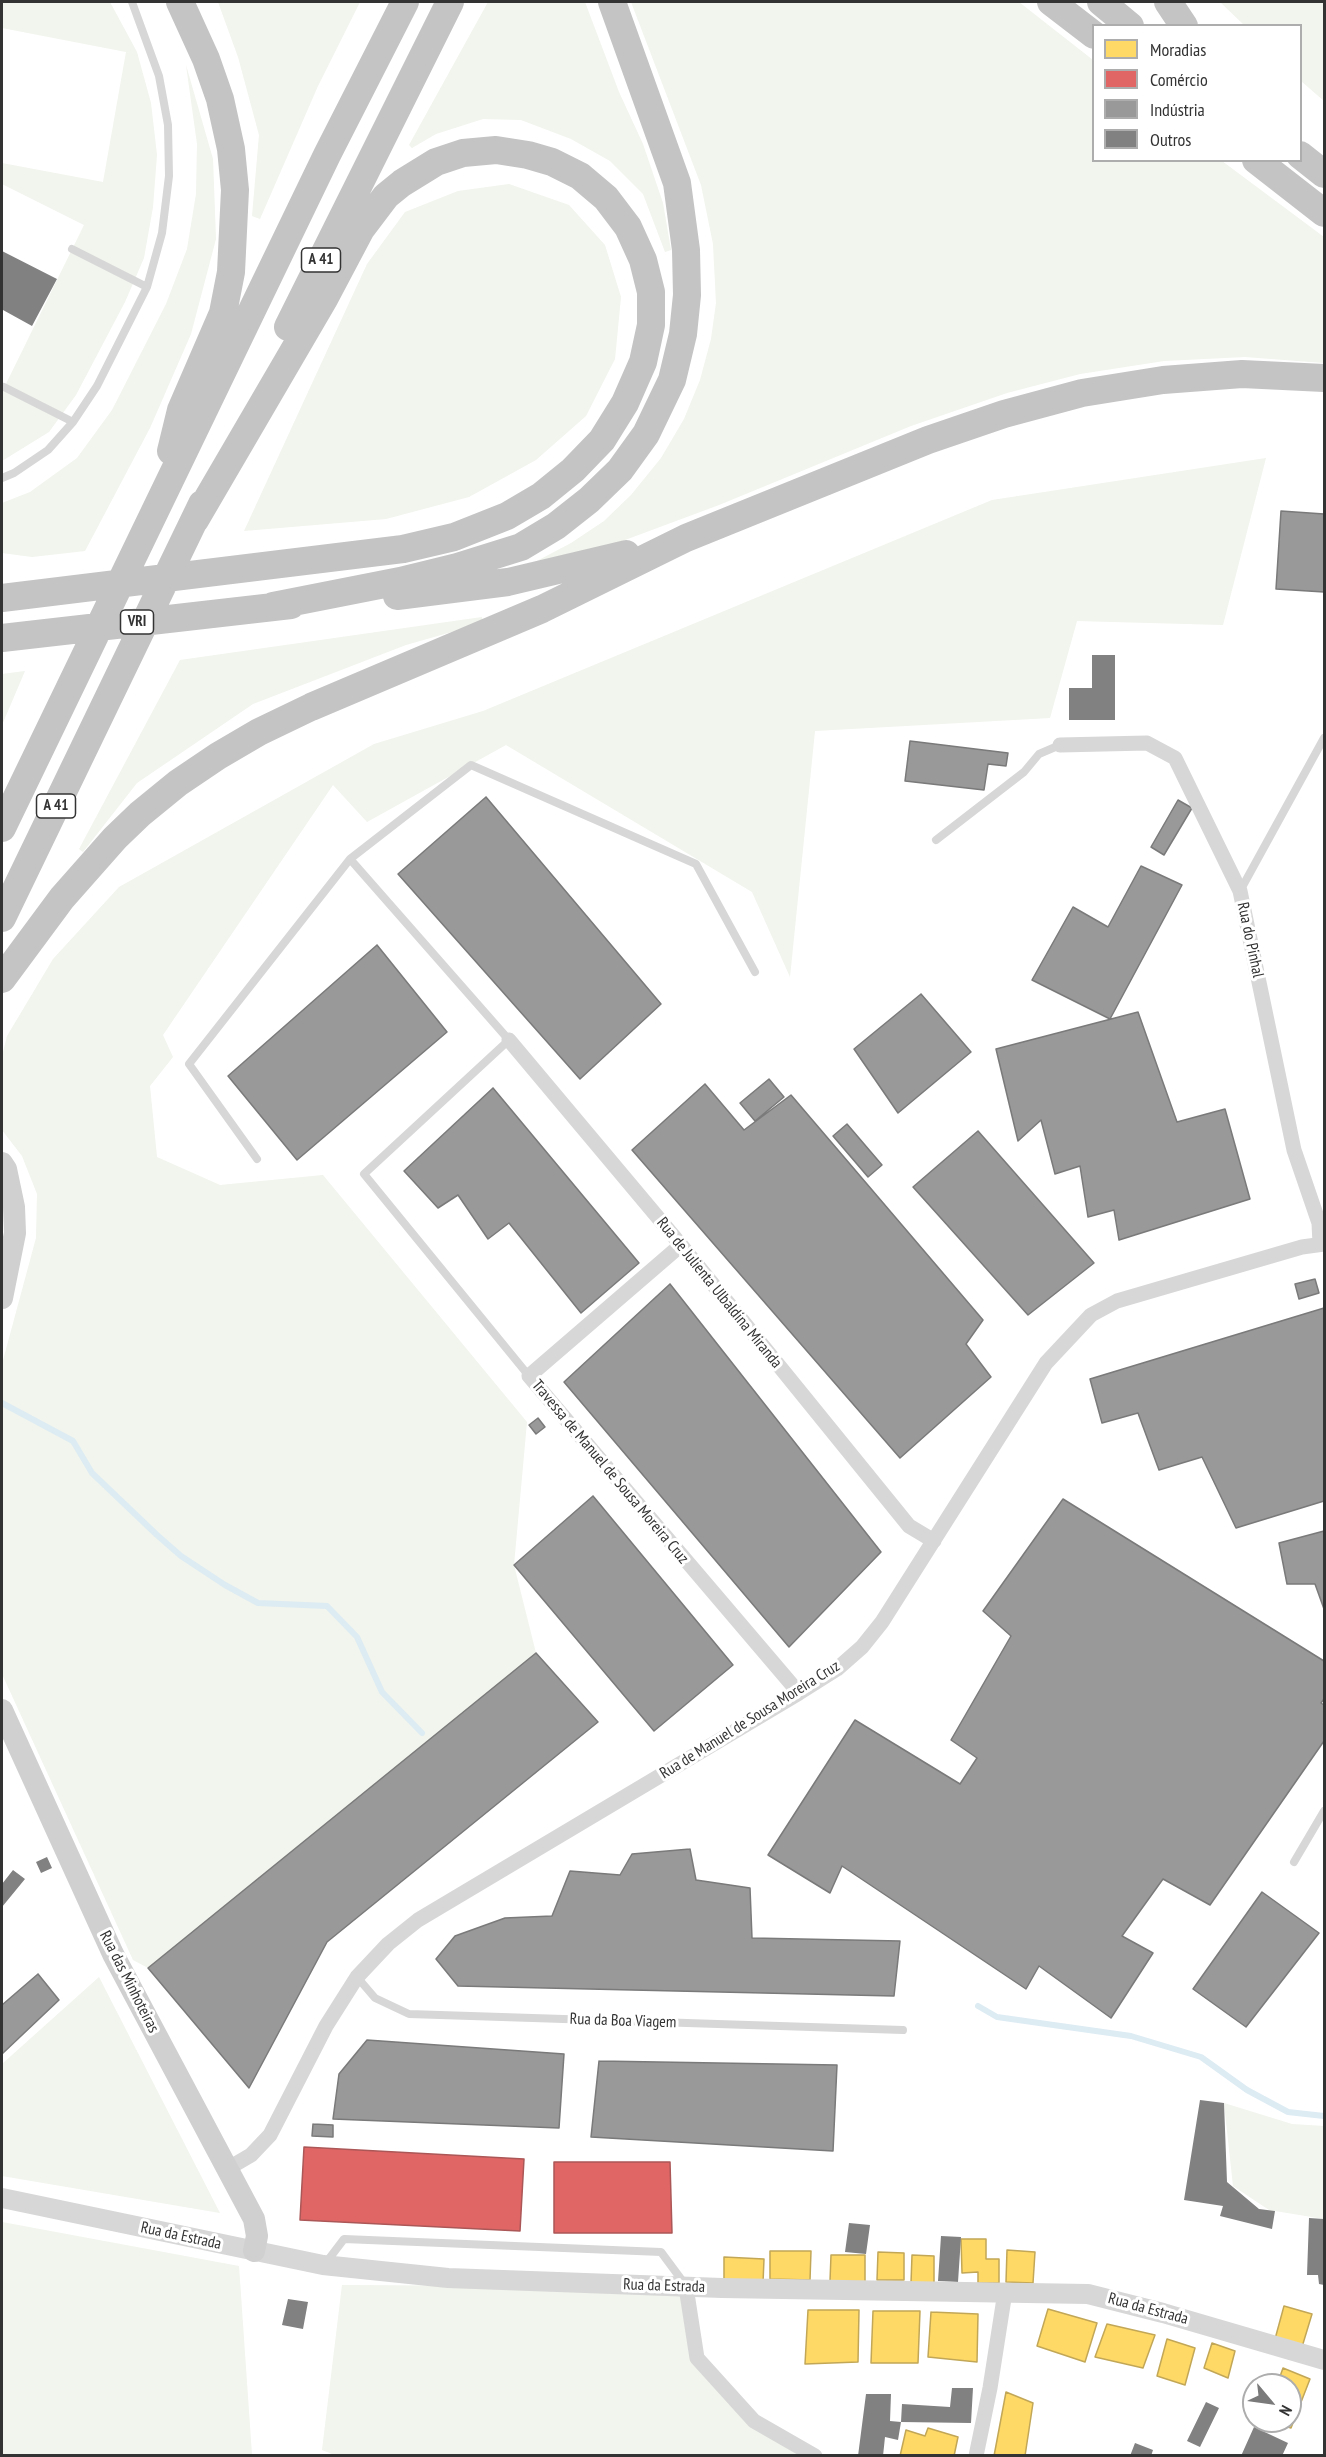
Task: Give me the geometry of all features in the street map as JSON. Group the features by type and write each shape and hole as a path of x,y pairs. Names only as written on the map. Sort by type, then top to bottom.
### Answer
{"highway":[{"path":"153,515 181,410 223,313 231,272 235,190 231,149 220,99 206,58 180,2"},
{"name":"A 41","path":"2,828 327,155 405,2"},
{"name":"A 41","path":"2,918 311,279 450,2"},
{"path":"273,606 399,581 457,567 521,547 556,526 590,500 620,470 646,434 672,380 683,334 687,296 686,250 676,183 612,2"},
{"path":"1051,2 1092,33"},
{"path":"1101,2 1128,24"},
{"path":"1168,2 1183,24"},
{"path":"2,597 403,549 454,537 507,516 541,496 573,470 602,440 625,403 642,362 651,325 651,292 643,260 628,226 606,198 580,176 552,162 528,156 496,150 462,153 436,162 402,183 386,196 361,229 324,299 195,520"},
{"path":"1302,157 1324,174"},
{"path":"1259,162 1324,213"},
{"path":"2,979 62,898 115,838 147,807 218,756 259,732 311,707 542,609 686,538 928,440 1042,403 1121,385 1203,376 1283,374 1324,378"},
{"path":"273,606 433,593 508,582 601,561 686,538"},
{"path":"2,577 80,587"},
{"name":"VRI","path":"2,638 273,606"}],"main road":[{"path":"2,1162 6,1169 14,1207 15,1233 2,1298"},
{"name":"Rua das Minhoteiras","path":"2,1710 113,1954 254,2219 257,2236 254,2252"}],"street":[{"name":"Rua do Pinhal","path":"1060,745 1147,743 1175,758 1240,891 1294,1150 1319,1223 1322,1244"},
{"name":"Rua de Julienta Ulbaldina Miranda","path":"509,1040 681,1245 909,1526 934,1540"},
{"name":"Rua de Manuel de Sousa Moreira Cruz","path":"227,2169 251,2155 270,2134 326,2026 357,1977 388,1944 418,1920 799,1693 837,1669 862,1647 882,1622 1046,1362 1068,1336 1091,1315 1117,1301 1302,1247 1322,1244"},
{"name":"Travessa de Manuel de Sousa Moreira Cruz","path":"681,1245 529,1376 799,1693"},
{"name":"Rua da Estrada","path":"2,2198 323,2265 448,2278 686,2287 1088,2294 1163,2313 1324,2360"},
{"path":"686,2287 697,2358 754,2421 814,2456"},
{"path":"976,2456 990,2388 1005,2292"}],"lane":[{"path":"2,478 14,473 48,450 73,422 97,386 147,286 162,233 169,176 168,125 159,76 132,2"},
{"path":"72,249 147,286"},
{"path":"4,387 73,422"},
{"path":"1240,891 1324,738"},
{"path":"936,840 1024,772 1039,754 1060,745"},
{"path":"257,1159 189,1064 350,859 471,765 696,864 755,972"},
{"path":"350,859 509,1040 364,1174 529,1376"},
{"path":"1294,1862 1324,1811"},
{"name":"Rua da Boa Viagem","path":"357,1977 375,1998 409,2014 903,2030"},
{"path":"323,2265 344,2239 661,2252 686,2287"}],"shaded area":[{"path":"2,2 110,2 137,52 151,103 157,155 153,207 144,258 125,302 76,395 49,432 2,461 2,392 84,225 2,184 2,163 103,182 126,52 2,28"},
{"path":"218,2 360,2 318,86 260,219 252,216 259,135 238,57"},
{"path":"488,2 585,2 619,92 643,144 663,203 671,250 665,252 643,194 610,161 571,139 521,120 483,119 436,134 412,148 409,145"},
{"path":"631,2 1019,2 1092,59 1092,162 1223,162 1324,237 1324,363 1245,357 1164,361 1080,374 1007,393 911,426 719,505 625,540 578,554 535,562 571,543 604,521 631,495 661,458 684,419 700,380 711,339 716,303 713,244 701,185"},
{"path":"1220,2 1324,2 1324,101 1302,82 1302,24 1243,24"},
{"path":"186,65 213,159 216,239 191,334 150,428 85,551 32,557 2,553 2,503 30,492 77,458 112,410 166,304 187,249 196,194 197,144"},
{"path":"509,184 569,205 605,245 621,297 615,359 586,416 536,460 469,497 386,519 244,531 367,264 405,212 458,191"},
{"path":"1266,458 1223,625 1077,621 1050,718 815,731 790,977 752,892 506,745 367,822 333,785 163,1035 173,1057 150,1086 157,1157 220,1185 323,1175 527,1422 514,1565 536,1653 148,1968 133,1960 2,1674 2,1364 36,1238 37,1194 22,1156 2,1130 2,1056 7,1036 53,959 119,887 374,744 483,711 992,500"},
{"path":"482,617 483,623 406,645 253,704 137,783 83,852 79,849 180,660"},
{"path":"25,671 2,725 2,674"},
{"path":"99,1977 220,2213 2,2176 2,2064"},
{"path":"1224,2103 1292,2124 1324,2126 1324,2219 1269,2210 1233,2186"},
{"path":"2,2222 239,2266 252,2455 2,2455"},
{"path":"342,2285 686,2287 697,2358 754,2421 808,2455 337,2456 322,2450"}],"building: Moradias":[{"path":"961,2239 986,2239 986,2259 999,2259 999,2283 978,2283 978,2272 962,2273"},
{"path":"1007,2250 1035,2252 1033,2283 1006,2282"},
{"path":"770,2251 811,2251 810,2280 770,2279"},
{"path":"878,2252 904,2253 904,2280 877,2280"},
{"path":"831,2255 865,2255 865,2282 830,2281"},
{"path":"912,2255 934,2256 934,2283 911,2283"},
{"path":"724,2257 764,2259 763,2283 724,2282"},
{"path":"1284,2306 1312,2314 1302,2347 1275,2339"},
{"path":"1048,2309 1097,2323 1085,2362 1037,2346"},
{"path":"808,2310 859,2310 858,2362 805,2364"},
{"path":"873,2311 920,2311 918,2363 871,2363"},
{"path":"931,2312 978,2314 977,2362 928,2357"},
{"path":"1107,2324 1155,2335 1143,2368 1095,2357"},
{"path":"1167,2339 1195,2348 1185,2385 1157,2376"},
{"path":"1212,2343 1235,2351 1228,2378 1204,2368"},
{"path":"1283,2368 1295,2373 1281,2373"},
{"path":"1302,2376 1310,2379 1302,2400"},
{"path":"1006,2392 1033,2403 1025,2456 994,2456"},
{"path":"928,2428 958,2437 954,2456 900,2456 906,2430 925,2436"}],"building: Comércio":[{"path":"304,2147 524,2159 520,2231 300,2220"},
{"path":"554,2162 670,2162 672,2233 554,2233"}],"building: Indústria":[{"path":"1281,511 1324,514 1324,592 1276,589"},
{"path":"910,741 1008,753 1006,766 988,764 984,790 905,781"},
{"path":"486,797 661,1004 580,1079 398,874"},
{"path":"1178,800 1192,808 1164,855 1151,847"},
{"path":"1141,866 1182,885 1110,1019 1032,980 1073,907 1108,927"},
{"path":"377,945 447,1032 297,1160 228,1076"},
{"path":"921,994 971,1052 898,1113 854,1049"},
{"path":"1138,1012 1177,1122 1225,1109 1250,1199 1119,1240 1114,1210 1088,1217 1080,1166 1055,1174 1041,1120 1018,1141 996,1049"},
{"path":"769,1079 784,1097 755,1121 740,1103"},
{"path":"705,1084 744,1130 791,1095 983,1320 966,1344 991,1377 900,1458 632,1150"},
{"path":"493,1088 639,1263 581,1313 509,1223 488,1239 458,1195 438,1208 404,1171"},
{"path":"847,1124 882,1165 868,1177 833,1136"},
{"path":"978,1131 1094,1263 1028,1315 913,1187"},
{"path":"1315,1279 1319,1293 1299,1299 1295,1284"},
{"path":"670,1284 881,1552 789,1647 564,1382"},
{"path":"1324,1308 1324,1501 1236,1528 1202,1457 1159,1470 1138,1413 1102,1423 1090,1379"},
{"path":"538,1418 545,1427 536,1434 529,1425"},
{"path":"593,1496 733,1665 654,1731 514,1565"},
{"path":"1063,1499 1324,1661 1324,1699 1321,1703 1324,1705 1324,1741 1210,1905 1163,1879 1122,1936 1153,1953 1111,2018 1039,1966 1026,1989 842,1866 830,1893 768,1855 855,1720 960,1784 977,1758 951,1740 1011,1636 983,1611"},
{"path":"1324,1531 1324,1609 1315,1584 1287,1584 1279,1543"},
{"path":"536,1653 598,1722 327,1942 249,2088 148,1968"},
{"path":"690,1849 696,1880 750,1888 752,1938 900,1941 894,1996 458,1986 436,1959 455,1936 505,1918 552,1916 570,1871 620,1875 632,1854"},
{"path":"1262,1892 1319,1933 1246,2027 1193,1989"},
{"path":"38,1974 59,2000 2,2054 2,2005"},
{"path":"367,2040 564,2054 559,2128 333,2119 339,2074"},
{"path":"599,2061 837,2065 833,2151 591,2137"},
{"path":"313,2124 333,2125 333,2137 312,2136"}],"building: Outros":[{"path":"2,251 57,279 32,326 3,310 2,314"},
{"path":"1092,655 1115,655 1115,720 1069,720 1069,688 1092,688"},
{"path":"47,1857 52,1868 41,1873 36,1862"},
{"path":"13,1870 25,1879 2,1907 2,1884"},
{"path":"1200,2100 1224,2103 1227,2182 1259,2209 1275,2211 1272,2229 1220,2216 1223,2206 1184,2200"},
{"path":"1309,2218 1324,2219 1324,2285 1319,2284 1318,2275 1307,2275"},
{"path":"849,2223 870,2225 866,2254 845,2252"},
{"path":"941,2236 961,2237 958,2282 938,2281"},
{"path":"288,2299 308,2302 303,2329 282,2325"},
{"path":"952,2388 973,2388 971,2423 901,2422 902,2404 950,2407"},
{"path":"866,2394 891,2394 890,2421 901,2422 898,2440 885,2437 883,2456 858,2456"},
{"path":"1206,2402 1219,2408 1200,2447 1187,2441"},
{"path":"1251,2433 1267,2433 1288,2443 1282,2456 1241,2456"},
{"path":"1135,2443 1153,2450 1151,2456 1130,2456"}],"waterway":[{"path":"2,1403 73,1441 92,1473 157,1535 181,1556 225,1585 258,1603 327,1606 357,1637 382,1692 422,1733"},
{"path":"978,2006 997,2017 1131,2036 1201,2057 1247,2090 1288,2112 1324,2116"}]}
